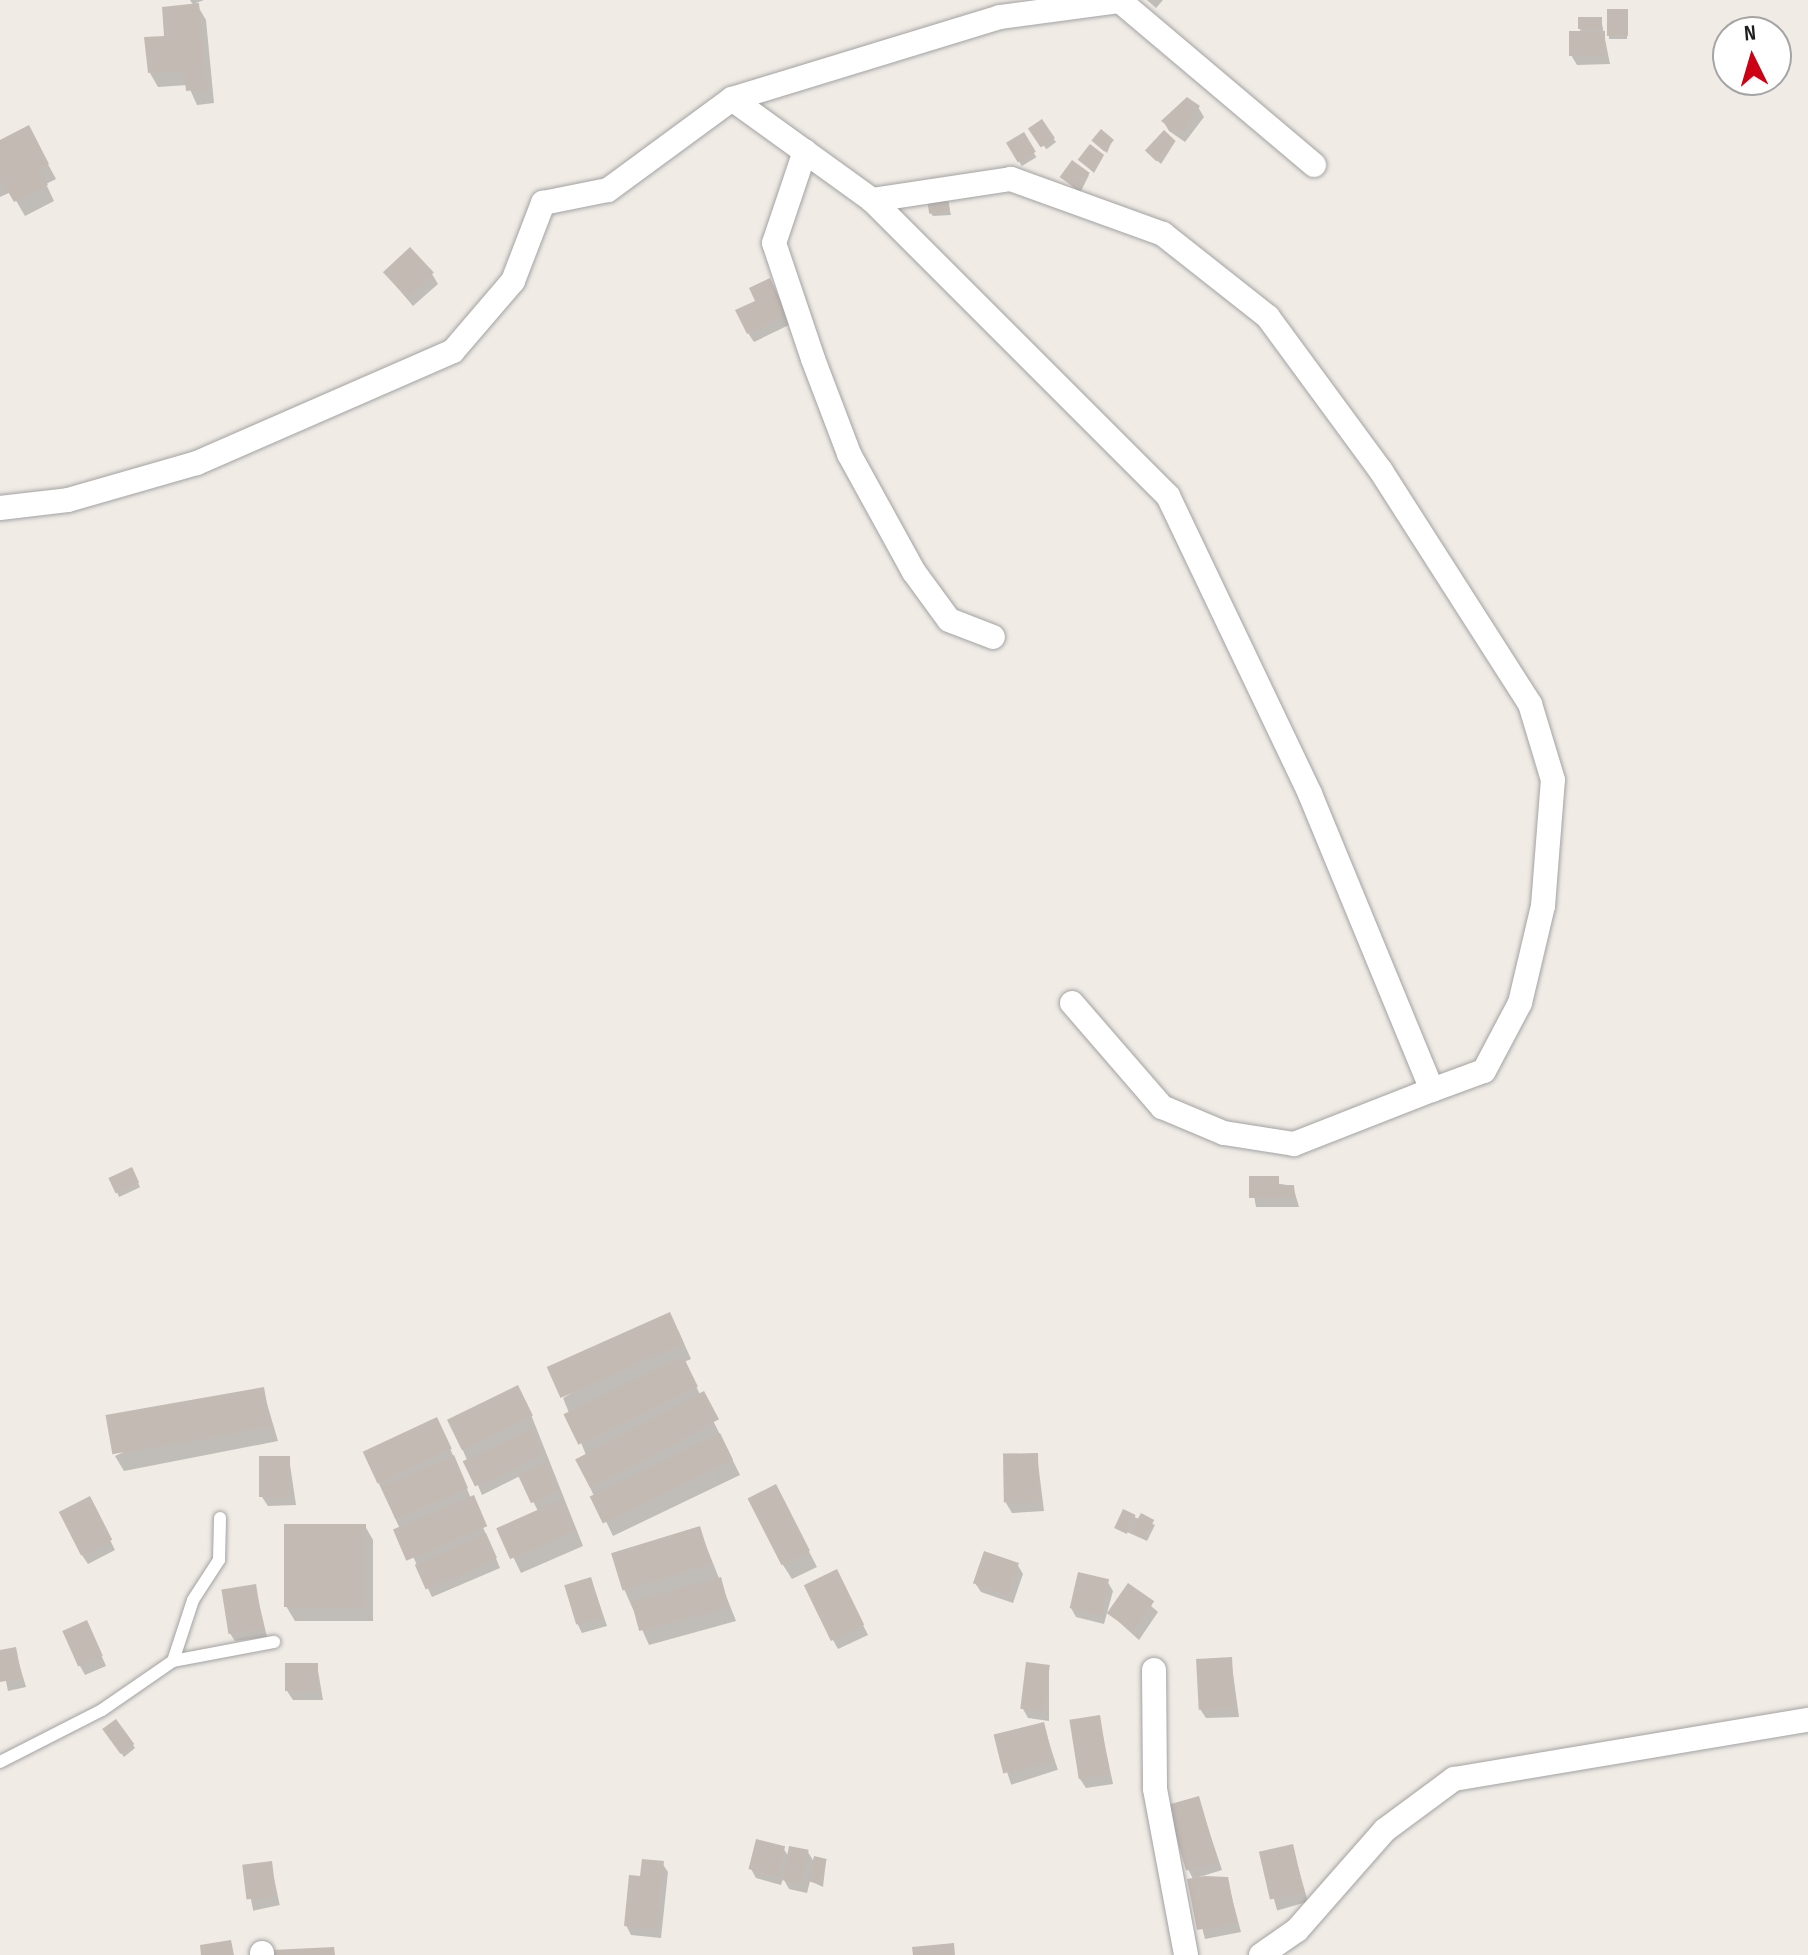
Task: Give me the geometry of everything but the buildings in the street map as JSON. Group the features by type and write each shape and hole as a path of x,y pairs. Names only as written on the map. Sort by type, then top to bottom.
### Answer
{"street":[{"path":"980,0 1000,17"},
{"path":"0,508 68,500 197,463 453,351 513,281 543,203 608,190 732,99 1000,17 1120,1 1314,165"},
{"path":"732,99 872,200 1168,496 1310,794 1432,1090"},
{"path":"805,151 774,243 849,454 914,572 949,620 993,637"},
{"path":"872,200 1011,179 1163,234 1268,317 1381,471 1530,704 1553,780 1543,906 1520,1003 1484,1071 1294,1144 1224,1133 1162,1107 1072,1003"},
{"path":"1154,1670 1155,1789 1186,1955"},
{"path":"1261,1955 1297,1930 1385,1830 1454,1779 1808,1720"}],"lane":[{"path":"173,1661 193,1600 219,1560 220,1518"},
{"path":"0,1762 102,1710 173,1661 274,1642"}]}
